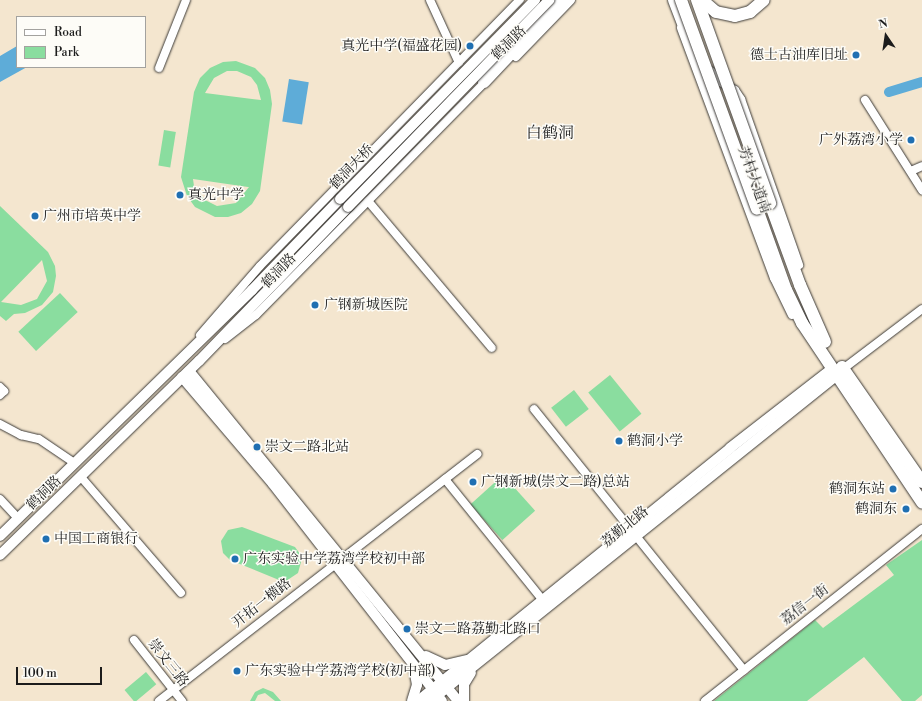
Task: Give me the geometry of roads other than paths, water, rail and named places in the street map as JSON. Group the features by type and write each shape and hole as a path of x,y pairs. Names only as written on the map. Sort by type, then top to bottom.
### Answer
{"highway":[{"path":"484,82 561,0"},
{"path":"674,0 712,95"},
{"name":"芳村大道南","path":"681,0 712,95 763,206 794,307 922,502"},
{"name":"芳村大道南","path":"689,0 800,304 825,342 835,368 922,482"},
{"path":"696,0 763,206"},
{"path":"702,0 716,12 735,16 750,12 764,0"}],"main road":[{"name":"鹤洞大桥","path":"187,351 252,290 535,0"},
{"name":"鹤洞大桥","path":"214,346 549,0"},
{"name":"鹤洞路","path":"0,555 214,346"},
{"name":"鹤洞路","path":"0,536 73,462 187,351"},
{"name":"荔勤北路","path":"418,701 436,697 445,685 479,659 835,368"},
{"path":"185,374 272,484 338,562 402,633 458,701"},
{"name":"荔勤北路","path":"479,659 542,599 633,532"},
{"path":"338,562 436,697"},
{"path":"402,633 428,659 438,664 458,664 479,659"},
{"path":"392,638 398,640 402,633"},
{"path":"464,701 464,684 479,659"},
{"path":"412,701 417,685 414,666"}],"street":[{"path":"159,68 186,0"},
{"path":"430,0 459,63"},
{"name":"鹤洞路","path":"187,351 229,300 260,266 520,0"},
{"name":"鹤洞路","path":"214,346 256,315 484,82 509,64 571,0"},
{"name":"芳村大道南","path":"670,0 712,95 781,294 795,322 811,345 835,368"},
{"name":"芳村大道南","path":"702,0 704,17 700,38 714,77 735,90 741,99 825,342"},
{"path":"446,76 455,74 466,79 471,86 471,96"},
{"path":"712,95 710,86 720,82"},
{"path":"865,100 922,190"},
{"path":"911,171 922,166"},
{"path":"368,201 492,348"},
{"path":"835,368 922,309"},
{"path":"0,387 4,391 0,395"},
{"path":"534,409 744,670"},
{"path":"0,424 21,435 39,439 73,462"},
{"name":"开拓一横路","path":"159,701 477,454"},
{"path":"81,477 182,593"},
{"path":"445,479 542,599"},
{"path":"0,499 18,518"},
{"name":"荔信一街","path":"705,701 922,529"},
{"name":"崇文三路","path":"134,640 182,701"}],"water":[{"path":"16,47 16,68 25,68 0,82 0,56"},
{"path":"289,79 309,82 302,125 282,121"}],"waterway":[{"path":"889,92 922,82"}],"place":[{"name":"真光中学(福盛花园)","path":"470,46"},
{"name":"德士古油库旧址","path":"856,55"},
{"name":"广外荔湾小学","path":"911,140"},
{"name":"真光中学","path":"180,195"},
{"name":"广州市培英中学","path":"35,216"},
{"name":"广钢新城医院","path":"315,305"},
{"name":"鹤洞小学","path":"619,441"},
{"name":"崇文二路北站","path":"257,447"},
{"name":"广钢新城(崇文二路)总站","path":"473,482"},
{"name":"鹤洞东站","path":"893,489"},
{"name":"鹤洞东","path":"906,509"},
{"name":"中国工商银行","path":"46,539"},
{"name":"广东实验中学荔湾学校初中部","path":"235,559"},
{"name":"崇文二路荔勤北路口","path":"407,629"},
{"name":"广东实验中学荔湾学校(初中部)","path":"237,671"}],"district":[{"name":"白鹤洞","path":"550,133"}]}
